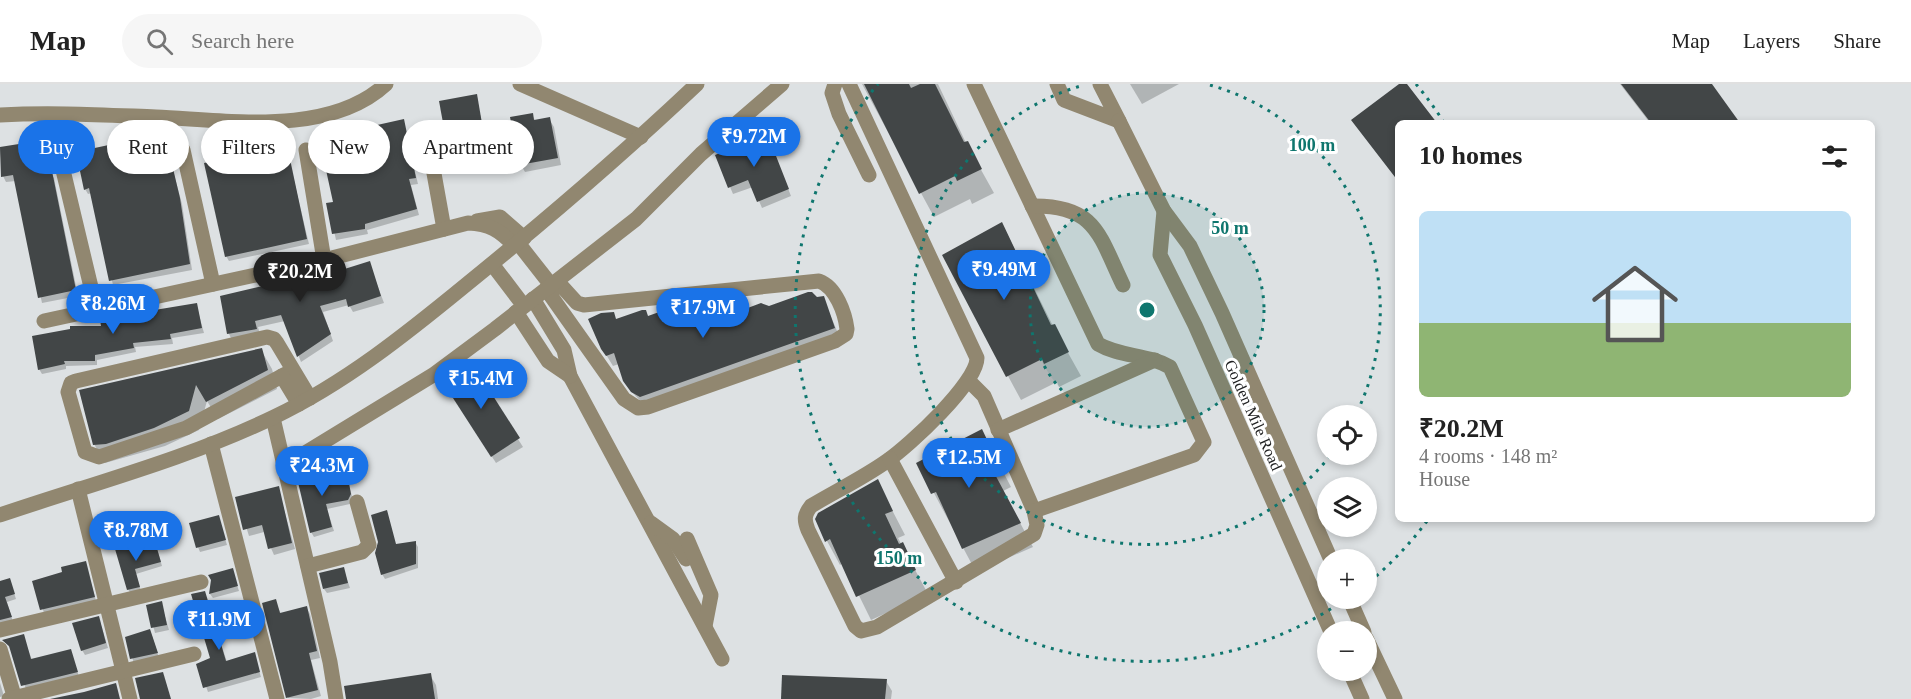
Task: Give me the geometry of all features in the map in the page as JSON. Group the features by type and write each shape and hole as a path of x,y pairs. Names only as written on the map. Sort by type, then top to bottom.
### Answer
{"street":[{"path":"0,115 82,114 193,120 281,121 322,115 355,104 386,84"},
{"path":"520,84 641,137"},
{"path":"0,515 211,444 273,418 339,382 403,336 519,242 641,137 697,84"},
{"path":"284,466 433,375 524,306 636,219 700,154 782,84"},
{"path":"835,84 832,93 839,114 869,175"},
{"path":"849,84 970,339 977,368 969,381 943,410 890,459 811,506 806,513 808,530 855,626 861,631 877,627 1034,534 1037,525 1034,511 984,396 969,381"},
{"path":"974,84 1098,344 1110,351 1155,360 1170,367 1203,435 1204,442 1201,450 1184,459 1034,511"},
{"path":"1057,84 1064,100 1119,121"},
{"name":"Golden Mile Road","path":"1100,84 1164,211 1190,246 1326,549"},
{"path":"306,150 324,260"},
{"path":"64,174 96,308"},
{"path":"188,174 213,284"},
{"path":"434,174 444,229"},
{"path":"1032,206 1061,206 1085,217 1099,236 1123,285"},
{"name":"Golden Mile Road","path":"1164,211 1160,255 1195,325 1326,621"},
{"path":"44,321 324,260 468,223 486,224 519,242 551,285 567,317 624,399 638,408 656,405 835,341 846,334 847,329 846,321 831,289 819,281 581,305 567,317"},
{"path":"492,264 524,306 564,350 570,376 722,659"},
{"path":"551,285 581,305"},
{"path":"524,306 548,361 570,376"},
{"path":"287,373 186,428 99,457 85,452 68,392 71,383 76,381 267,337 274,339 287,373 305,401"},
{"path":"998,430 1155,360"},
{"path":"273,418 336,699"},
{"path":"211,444 277,699"},
{"path":"890,459 956,582"},
{"path":"78,489 130,699"},
{"path":"308,566 362,552 369,545 357,502"},
{"path":"649,522 677,542 703,594"},
{"path":"687,539 711,595 705,626"},
{"path":"0,630 201,582"},
{"path":"0,649 13,698 194,654"},
{"path":"1377,661 1395,699"},
{"path":"1354,681 1362,699"}],"building":[{"path":"864,84 909,84 911,88 920,84 935,84 964,142 968,141 982,169 957,181 955,176 919,194"},
{"path":"1399,84 1407,84 1435,120 1395,120 1395,177 1351,120"},
{"path":"1621,84 1712,84 1738,120 1649,120"},
{"path":"477,94 481,120 442,120 439,101"},
{"path":"533,113 534,120 511,120 510,117"},
{"path":"550,117 558,158 534,162 534,120"},
{"path":"404,119 402,120 402,174 415,174 416,178 409,179 417,209 365,224 365,229 332,234 326,203 333,202 327,174 390,174 390,122"},
{"path":"767,133 789,189 757,202 748,180 728,188 715,155"},
{"path":"18,144 18,174 53,174 76,290 38,298 13,175 1,177 0,147"},
{"path":"107,145 107,174 174,174 190,264 109,281 89,188 84,190 81,174 95,174 95,148"},
{"path":"206,174 293,174 307,239 225,257"},
{"path":"1002,222 1051,325 1055,324 1069,352 1044,364 1042,359 1006,377 942,255"},
{"path":"370,261 381,296 348,307 346,299 320,306 331,334 297,357 281,315 255,321 257,329 227,334 220,296 317,273 319,277"},
{"path":"812,292 817,297 824,296 835,328 640,397 631,392 623,381 614,353 606,356 601,349 588,319 601,313 614,312 616,319 642,310 646,310 648,316 676,306 678,313 710,302 715,304 721,318 761,303 769,306"},
{"path":"197,303 202,328 170,334 171,339 133,343 134,348 95,355 95,361 64,361 65,364 38,370 32,336 70,329 70,326 101,326 100,319"},
{"path":"262,348 268,370 206,402 196,385 189,411 154,428 106,444 93,445 79,390"},
{"path":"472,363 520,438 491,457 442,381"},
{"path":"982,429 998,463 991,467 1021,523 962,549 936,492 931,494 916,463"},
{"path":"320,472 321,478 347,473 351,494 348,500 326,504 332,527 310,533 297,478"},
{"path":"878,479 893,511 885,514 899,544 903,542 916,570 856,597 830,539 825,542 815,519 818,513"},
{"path":"279,486 292,543 268,549 262,525 243,530 235,497"},
{"path":"387,510 396,544 416,541 416,564 381,575 375,553 378,542 371,515"},
{"path":"219,515 226,540 196,548 189,523"},
{"path":"155,542 161,562 135,569 140,587 127,590 115,549 127,545 129,549"},
{"path":"86,561 95,597 40,610 32,581 62,572 61,567"},
{"path":"344,567 348,583 323,589 319,573"},
{"path":"233,568 238,586 209,594 211,580 208,575"},
{"path":"10,578 15,594 5,597 12,617 0,620 0,581"},
{"path":"205,591 226,661 255,652 260,672 203,688 196,664 210,658 191,594"},
{"path":"276,599 280,613 307,606 317,651 309,653 318,690 286,698 262,603"},
{"path":"162,601 167,625 151,628 146,605"},
{"path":"99,616 106,643 81,651 72,623"},
{"path":"150,629 158,653 130,659 125,637"},
{"path":"24,634 31,659 71,649 78,672 21,686 9,646 2,640"},
{"path":"163,672 171,699 140,699 135,678"},
{"path":"431,673 435,699 346,699 344,686"},
{"path":"782,675 887,679 885,699 781,699"},
{"path":"116,683 120,699 50,699 84,692"}]}
